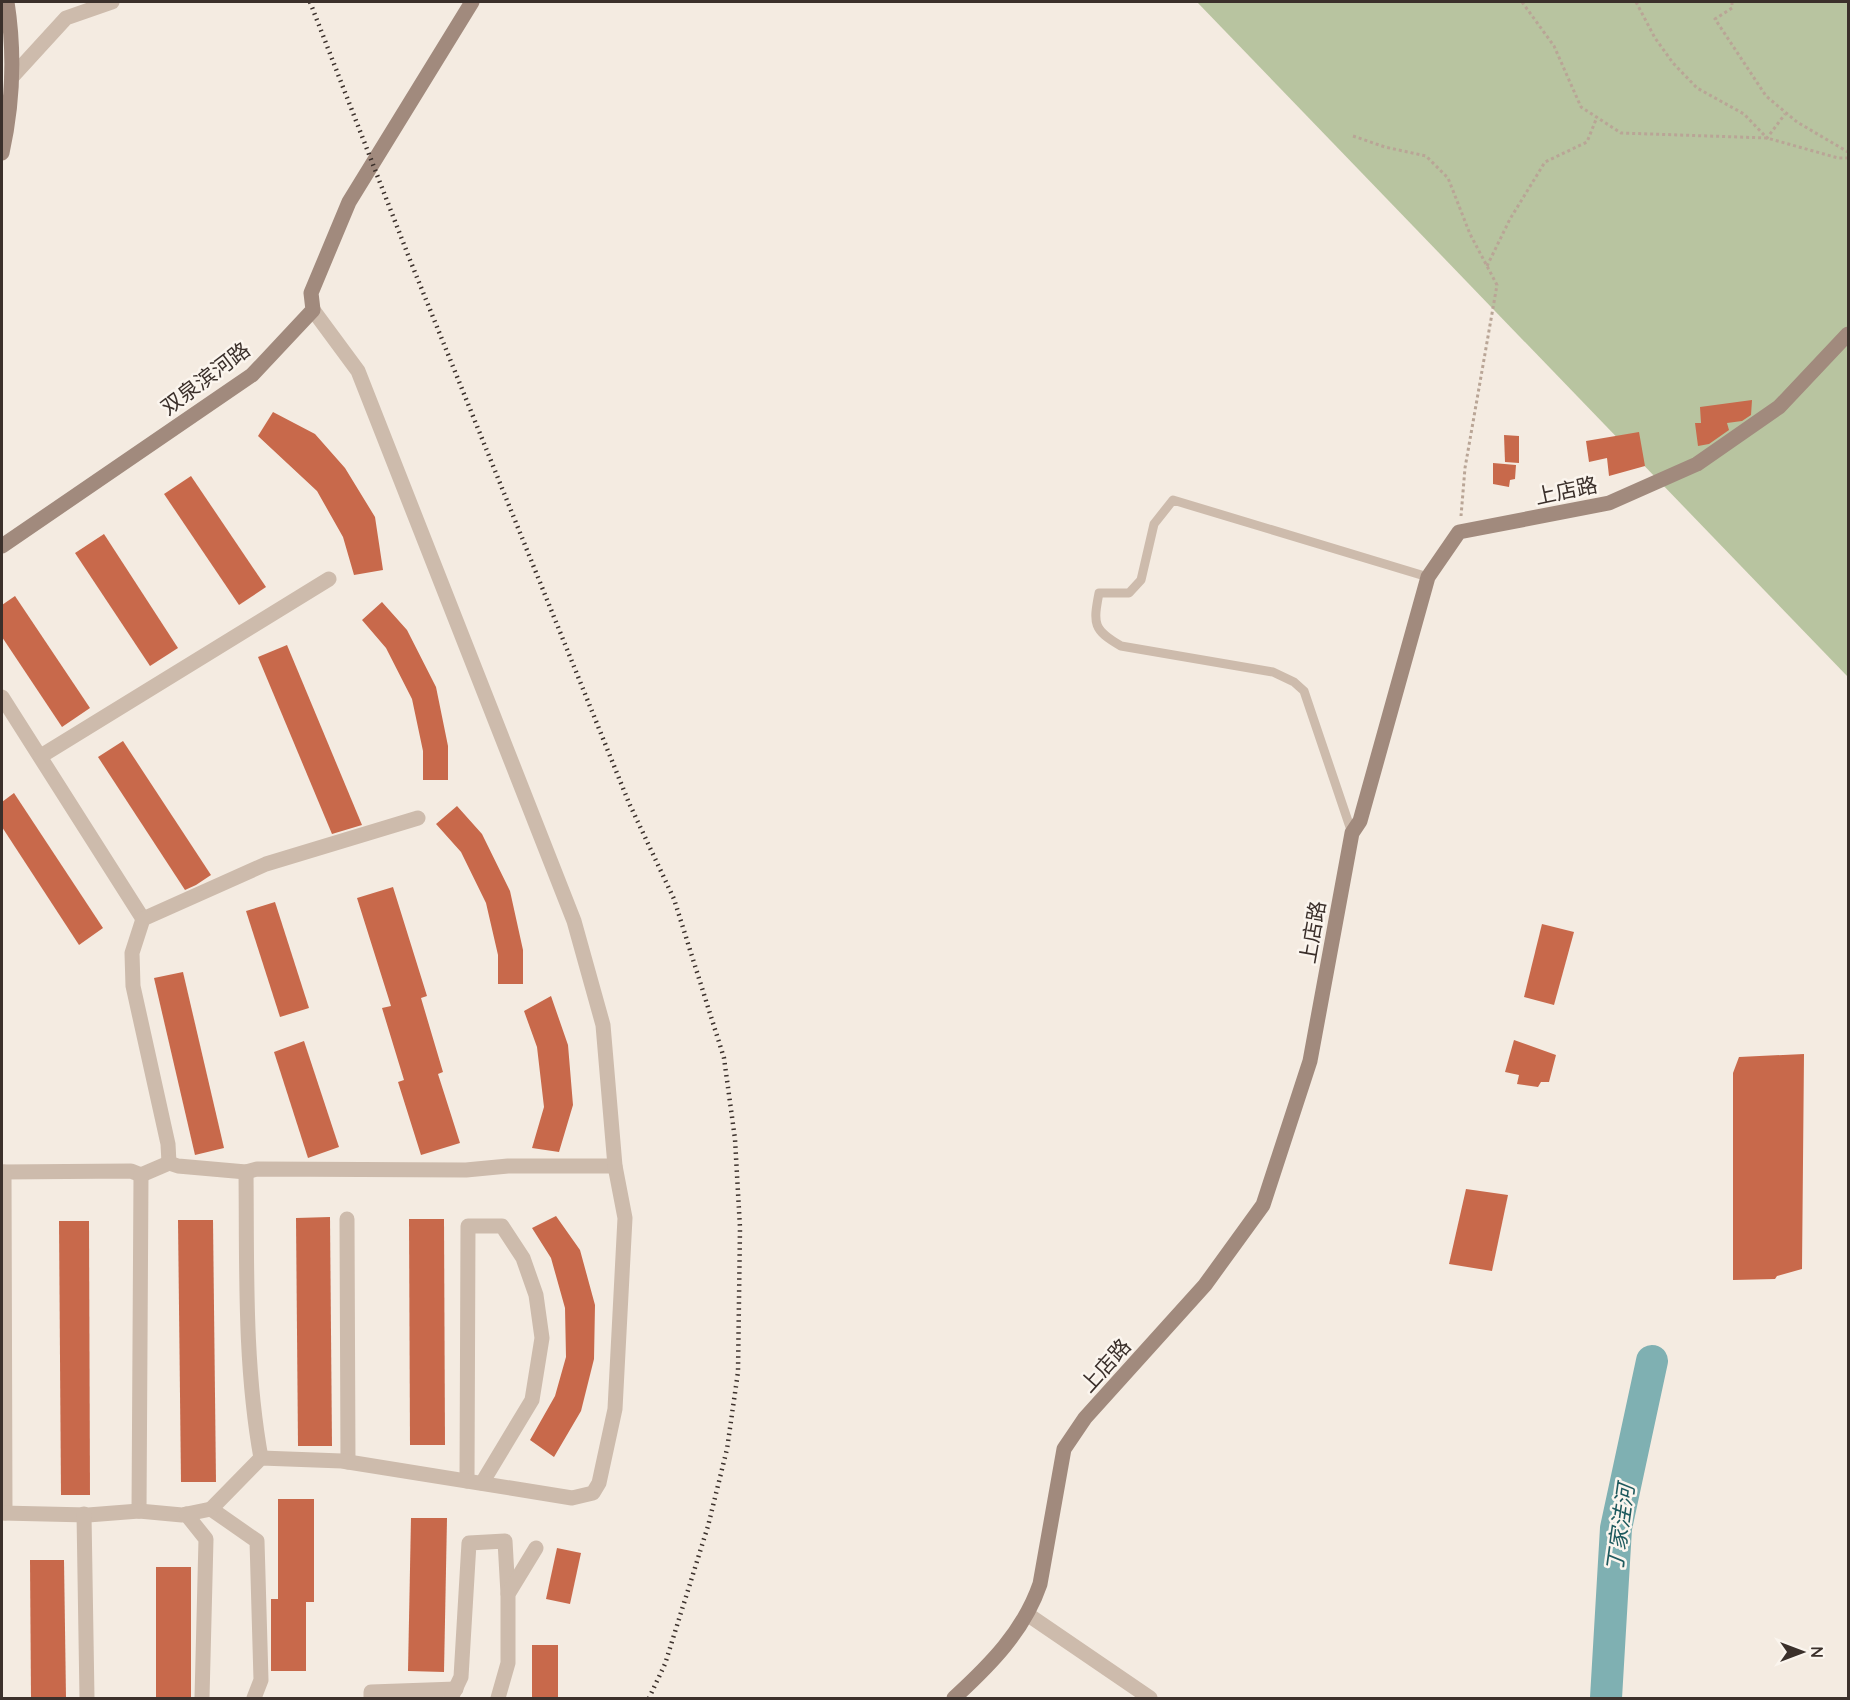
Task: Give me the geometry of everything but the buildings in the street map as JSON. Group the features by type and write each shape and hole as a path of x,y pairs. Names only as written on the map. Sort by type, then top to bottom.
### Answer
{"street":[{"path":"2,153 11,111 13,49 8,2"},
{"path":"12,77 66,18 112,2"},
{"path":"471,2 349,202 311,293 313,310 358,371 574,921 603,1025 615,1166 625,1218 615,1409 599,1483 593,1493 572,1498 348,1462 261,1458 211,1509 186,1514 140,1511 84,1514 3,1513 3,1172 131,1171 141,1175 169,1163 178,1166 246,1172 257,1169 466,1170 507,1166 615,1166"},
{"name":"双泉滨河路","path":"2,546 252,375 313,310"},
{"name":"上店路","path":"954,1698 985,1670 1014,1636 1027,1614 1040,1584 1064,1449 1085,1418 1205,1285 1263,1205 1310,1061 1352,833 1360,821 1428,577 1459,532 1609,503 1697,464 1779,407 1848,334"},
{"path":"41,756 329,579"},
{"path":"2,697 143,919"},
{"path":"169,1163 168,1144 133,986 132,953 143,919 266,864 418,818"},
{"path":"246,1172 248,1328 253,1412 261,1458"},
{"path":"140,1511 141,1175"},
{"path":"348,1219 348,1462"},
{"path":"468,1226 502,1226 523,1258 536,1295 542,1338 532,1400 475,1482 468,1226"},
{"path":"211,1509 257,1541 261,1680 254,1698"},
{"path":"84,1514 87,1698"},
{"path":"186,1514 206,1539 202,1698"},
{"path":"370,1698 371,1692 453,1694 461,1677 469,1543 505,1541 508,1664 498,1698"},
{"path":"507,1594 536,1548"},
{"path":"1027,1614 1150,1698"}],"lane":[{"path":"1352,833 1304,691 1294,682 1273,672 1120,646 1100,634 1094,617 1099,593 1129,593 1141,580 1154,524 1173,500 1428,577"}],"path":[{"path":"1522,2 1554,46 1581,107 1621,133 1767,138 1838,158 1848,158"},
{"path":"1636,2 1655,38 1673,63 1697,88 1744,114 1767,138"},
{"path":"1731,2 1731,8 1715,19 1767,96 1785,114 1848,152"},
{"path":"1767,138 1785,114"},
{"path":"1487,266 1510,219 1545,162 1587,142 1597,117"},
{"path":"1353,136 1384,147 1426,156 1448,178 1470,234 1497,285 1465,468 1459,532"}],"green space":[{"path":"1197,2 1848,2 1848,677"}],"waterway":[{"name":"丁家洼河","path":"1606,1698 1616,1528 1652,1361"}],"railway":[{"path":"310,2 410,260 629,803 674,899 724,1058 735,1139 740,1228 738,1372 727,1449 708,1526 665,1664 649,1698"}]}
